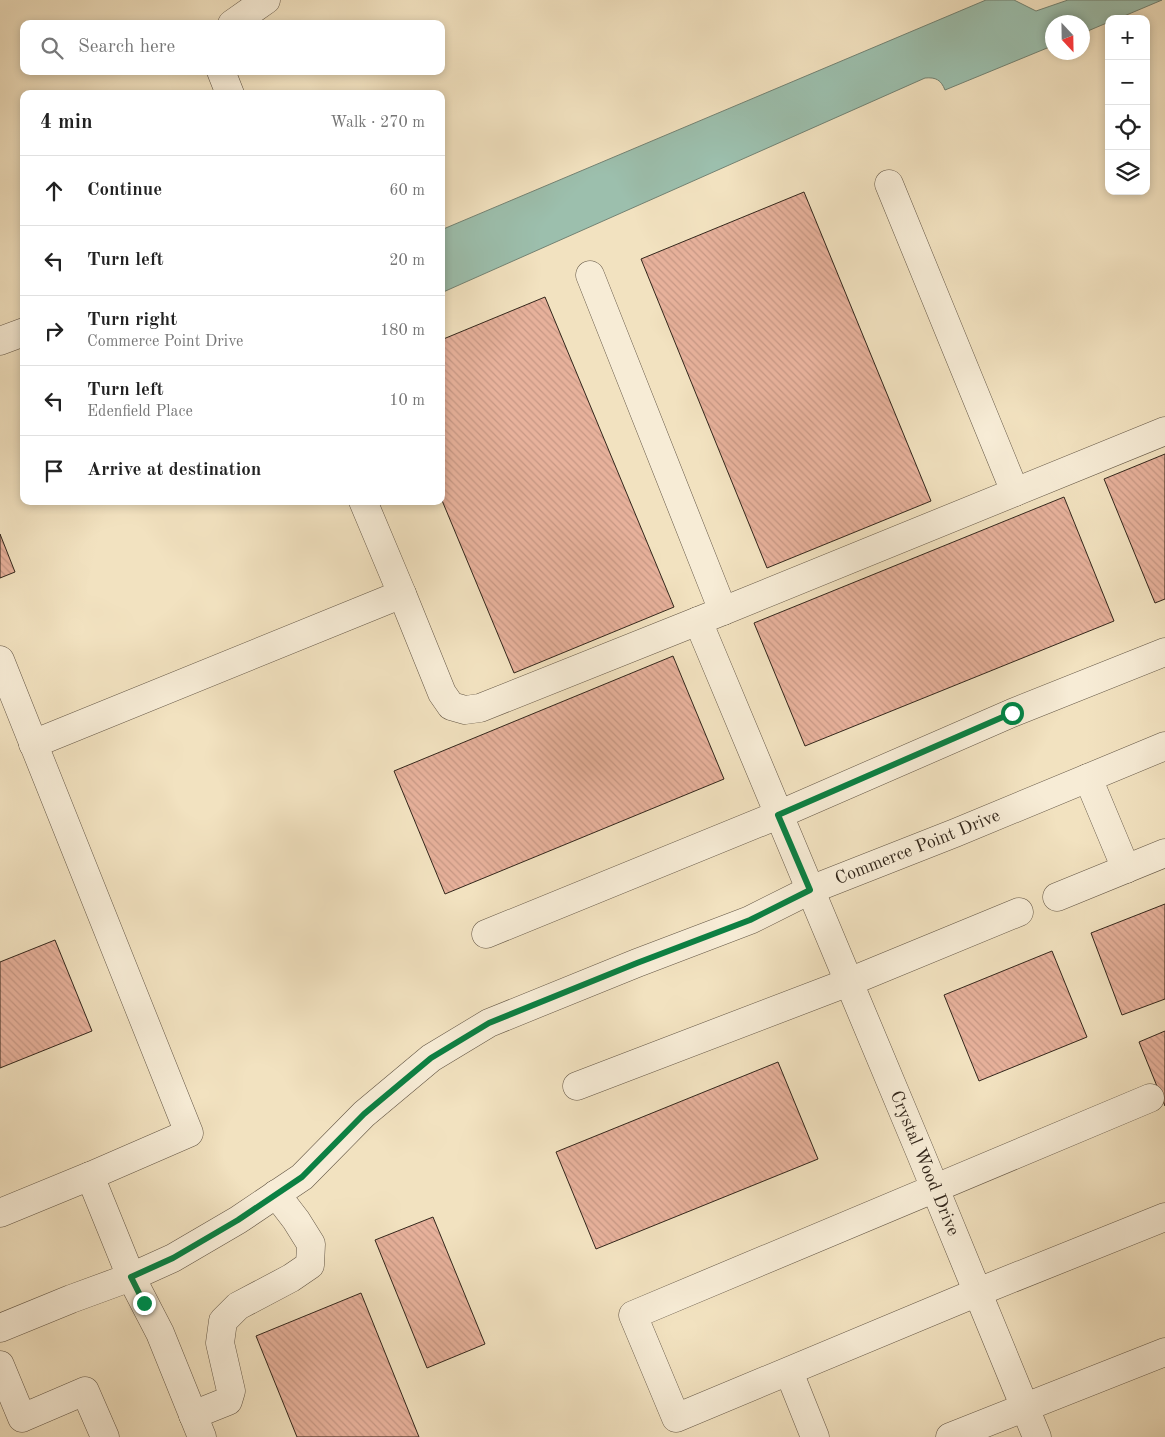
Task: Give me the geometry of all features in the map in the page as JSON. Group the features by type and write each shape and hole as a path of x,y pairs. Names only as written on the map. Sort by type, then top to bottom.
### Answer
{"street":[{"path":"238,20 266,0"},
{"path":"223,75 228,90"},
{"path":"889,184 1015,492"},
{"path":"590,274 723,611"},
{"path":"0,341 20,334"},
{"path":"365,505 442,693 451,706 465,710 480,708 1165,431"},
{"path":"34,744 402,594"},
{"name":"Crystal Wood Drive","path":"698,621 935,1188 1036,1437"},
{"path":"486,934 778,815 1012,713 1165,652"},
{"path":"0,660 189,1133 0,1213"},
{"name":"Commerce Point Drive","path":"0,1328 131,1277 173,1258 238,1220 302,1177 364,1114 431,1058 489,1023 750,920 810,890 955,833 1165,746"},
{"path":"1088,778 1126,869"},
{"path":"1057,897 1165,853"},
{"path":"577,1086 849,982 1019,912"},
{"path":"1150,1098 634,1314 676,1418 1165,1216"},
{"path":"90,1176 131,1277 160,1333 197,1426 228,1401 231,1391 220,1342 223,1321 238,1306 291,1278 310,1265 311,1244 276,1194"},
{"path":"950,1437 1165,1352"},
{"path":"0,1365 22,1418 85,1391 105,1437"},
{"path":"789,1372 815,1437"}],"shaded area":[{"path":"986,0 1014,0 1036,11 1068,0 1162,0 1126,15 1105,15 1105,24 1090,30 1090,15 1045,15 1045,49 945,90 938,80 925,78 445,291 445,228"}],"building":[{"path":"804,192 931,501 767,568 641,259"},
{"path":"545,297 674,607 514,673 444,505 445,338"},
{"path":"1165,454 1165,599 1155,603 1104,479"},
{"path":"1064,497 1114,621 805,746 754,623"},
{"path":"0,534 15,572 0,578"},
{"path":"673,656 724,779 445,894 394,771"},
{"path":"1165,904 1165,999 1122,1015 1091,933"},
{"path":"55,940 92,1031 0,1068 0,962"},
{"path":"1052,951 1087,1037 979,1081 944,995"},
{"path":"1165,1031 1165,1106 1139,1042"},
{"path":"778,1062 818,1159 596,1249 556,1152"},
{"path":"433,1217 485,1344 427,1368 375,1240"},
{"path":"361,1293 419,1437 297,1437 256,1336"}],"route":[{"path":"144,1303 131,1277 173,1258 238,1220 302,1177 364,1114 431,1058 489,1023 750,920 810,890 778,815 1012,713"}]}
